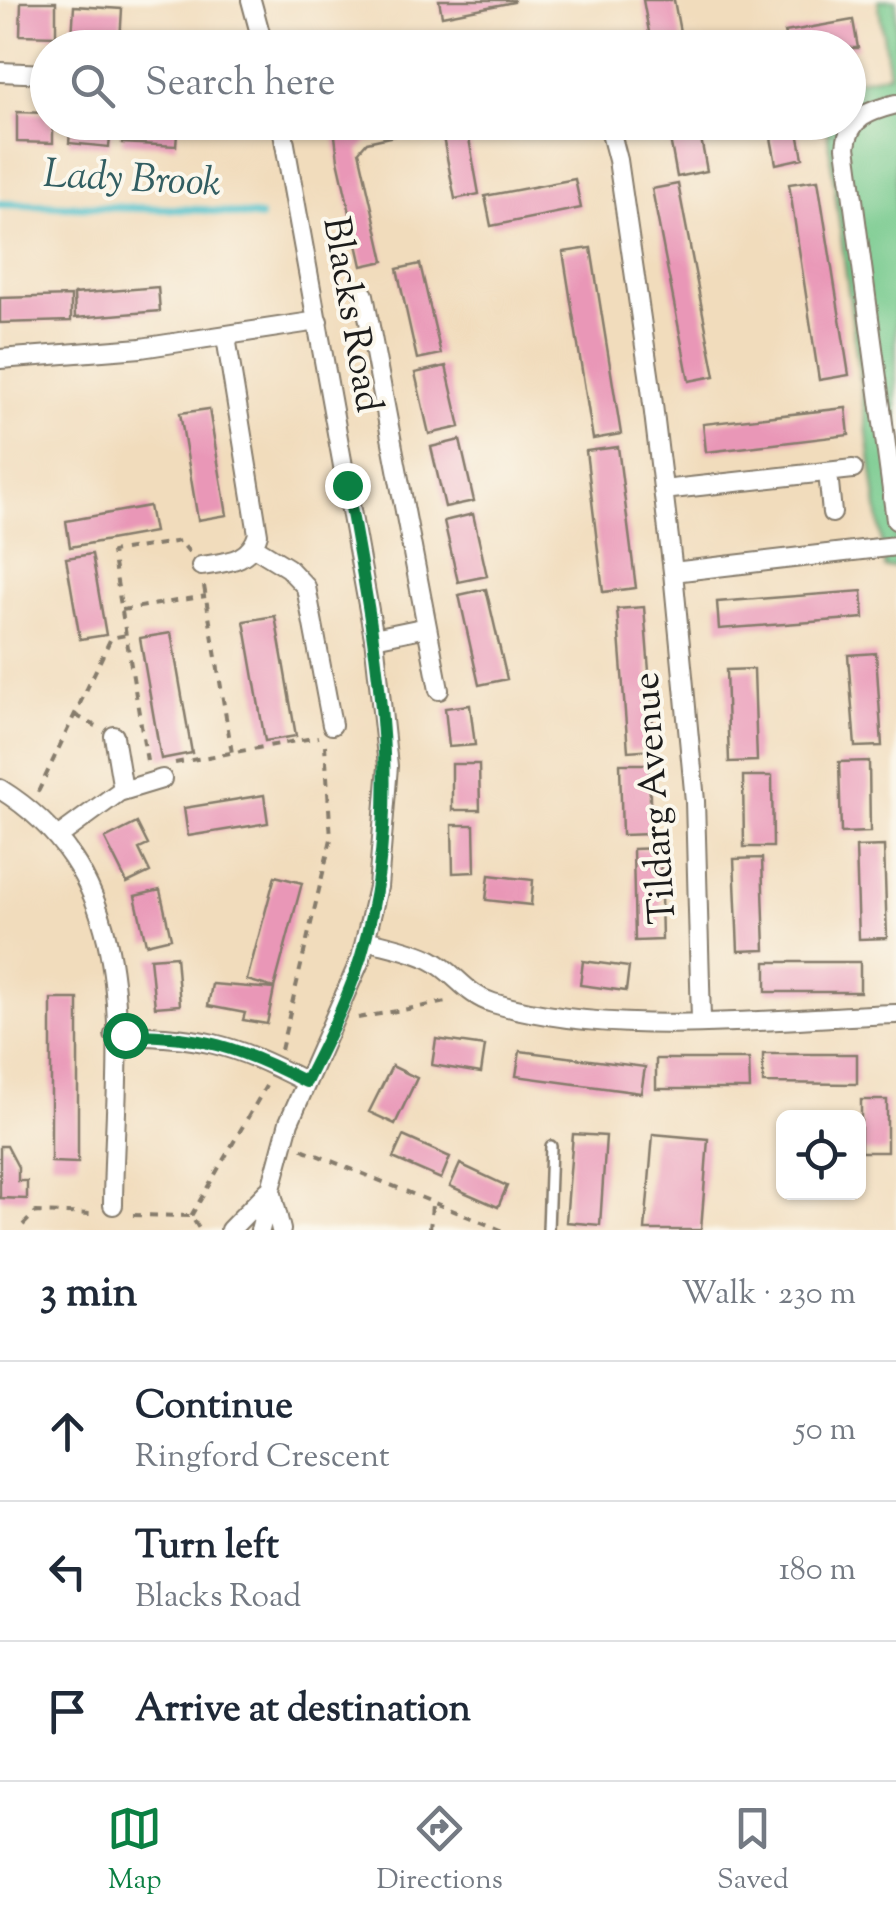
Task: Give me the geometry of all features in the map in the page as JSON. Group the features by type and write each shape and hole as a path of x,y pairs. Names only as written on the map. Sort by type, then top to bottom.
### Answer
{"street":[{"path":"251,0 259,30"},
{"path":"0,72 30,73"},
{"path":"866,112 896,104"},
{"name":"Blacks Road","path":"260,1230 283,1142 306,1082 336,1023 366,940 378,887 387,813 386,732 374,638 284,140"},
{"name":"Tildarg Avenue","path":"613,140 673,572 695,801 701,1020"},
{"path":"847,140 896,520"},
{"name":"Blacks Road","path":"364,295 440,690"},
{"path":"0,359 226,338 318,321"},
{"path":"201,566 238,560 254,547 258,534 226,338"},
{"path":"662,490 852,470"},
{"path":"828,472 832,513"},
{"path":"673,572 896,546"},
{"path":"254,547 288,568 306,587 332,724"},
{"path":"374,638 428,627"},
{"path":"114,736 123,790"},
{"path":"59,836 157,771"},
{"path":"0,789 59,836 85,875 108,928 114,965 113,1210"},
{"path":"366,940 432,960 477,997 552,1014 612,1020 701,1020 896,1014"},
{"path":"114,1034 202,1038 306,1082"},
{"path":"230,1230 271,1188"},
{"path":"271,1188 281,1230"}],"lane":[{"path":"548,1230 551,1146"}],"path":[{"path":"191,1216 277,1068 331,840 324,735 157,771 112,552 180,541 201,566 232,753"},
{"path":"122,610 206,596"},
{"path":"30,810 111,638 126,635"},
{"path":"75,715 114,736"},
{"path":"336,1023 477,997"},
{"path":"283,1142 501,1230"},
{"path":"430,1230 432,1204"},
{"path":"23,1225 36,1212 113,1210 191,1216"},
{"path":"191,1216 200,1230"}],"green space":[{"path":"878,0 896,0 896,567 885,568 828,140 866,140 866,79 889,74"}],"building":[{"path":"439,0 514,0 514,2 442,16"},
{"path":"643,0 674,0 680,30 649,30"},
{"path":"21,2 56,2 56,30 30,30 30,35 20,35"},
{"path":"74,6 122,9 121,30 72,30"},
{"path":"853,20 855,30 796,30"},
{"path":"17,112 30,112 30,140 53,140 53,143 17,142"},
{"path":"69,140 110,140 109,147 69,143"},
{"path":"122,140 176,140 176,146"},
{"path":"336,140 376,140 367,142 359,151 384,261 362,266"},
{"path":"444,140 469,140 479,194 455,199"},
{"path":"670,140 701,140 707,171 677,177"},
{"path":"771,140 800,140 803,158 776,164"},
{"path":"575,179 581,208 491,226 485,196"},
{"path":"818,180 849,375 819,380 789,184"},
{"path":"678,184 715,376 689,381 652,189"},
{"path":"591,248 621,434 593,439 563,252"},
{"path":"420,264 441,354 417,359 397,269"},
{"path":"158,287 160,311 75,318 74,294"},
{"path":"71,296 71,321 0,323 0,298"},
{"path":"446,366 460,427 429,434 415,373"},
{"path":"846,408 849,435 706,452 703,424"},
{"path":"209,409 227,515 198,520 180,413"},
{"path":"460,440 474,501 445,507 431,447"},
{"path":"618,447 636,588 603,592 586,451"},
{"path":"149,506 154,532 70,547 66,521"},
{"path":"473,514 487,576 458,582 444,521"},
{"path":"92,554 106,635 80,639 66,558"},
{"path":"486,589 507,679 479,685 459,595"},
{"path":"862,591 864,618 719,629 717,602"},
{"path":"644,607 655,749 628,751 617,609"},
{"path":"275,616 296,736 265,741 244,621"},
{"path":"171,633 192,753 161,759 140,638"},
{"path":"876,653 882,746 855,747 848,655"},
{"path":"754,669 757,761 729,762 726,670"},
{"path":"470,705 475,745 449,747 445,708"},
{"path":"869,761 870,832 841,833 839,762"},
{"path":"452,764 479,764 480,810 452,810"},
{"path":"620,764 649,764 651,834 622,835"},
{"path":"743,776 772,776 773,847 744,847"},
{"path":"264,795 268,823 188,836 184,808"},
{"path":"137,823 148,845 139,849 150,872 127,883 105,839"},
{"path":"452,825 474,825 475,872 453,873"},
{"path":"884,846 887,938 859,939 856,847"},
{"path":"660,848 662,940 635,941 633,849"},
{"path":"762,858 765,950 738,951 734,859"},
{"path":"489,875 533,880 531,905 486,900"},
{"path":"275,876 302,883 274,988 247,980"},
{"path":"160,890 171,938 146,944 135,896"},
{"path":"176,956 180,1005 155,1007 150,958"},
{"path":"583,961 629,967 626,991 580,985"},
{"path":"766,962 860,962 860,992 766,992"},
{"path":"212,984 274,989 267,1024 243,1020 245,1013 208,1006"},
{"path":"51,999 78,999 78,1163 51,1162"},
{"path":"436,1039 485,1046 481,1073 432,1065"},
{"path":"520,1051 645,1067 641,1093 516,1076"},
{"path":"763,1054 857,1054 857,1084 763,1083"},
{"path":"656,1059 749,1059 750,1089 656,1089"},
{"path":"392,1066 417,1078 395,1124 369,1112"},
{"path":"861,1100 887,1100 887,1152 866,1152 866,1110 861,1110"},
{"path":"573,1134 606,1136 600,1225 566,1222"},
{"path":"653,1134 708,1139 701,1230 645,1230"},
{"path":"403,1136 450,1157 441,1179 393,1158"},
{"path":"0,1146 7,1146 18,1167 18,1181 27,1181 27,1199 0,1198"},
{"path":"460,1164 507,1186 498,1207 450,1186"}],"waterway":[{"name":"Lady Brook","path":"0,204 204,210 260,217"}],"route":[{"path":"125,1035 202,1038 250,1054 306,1082 336,1023 361,958 378,887 386,828 388,766 378,664 347,485"}]}
